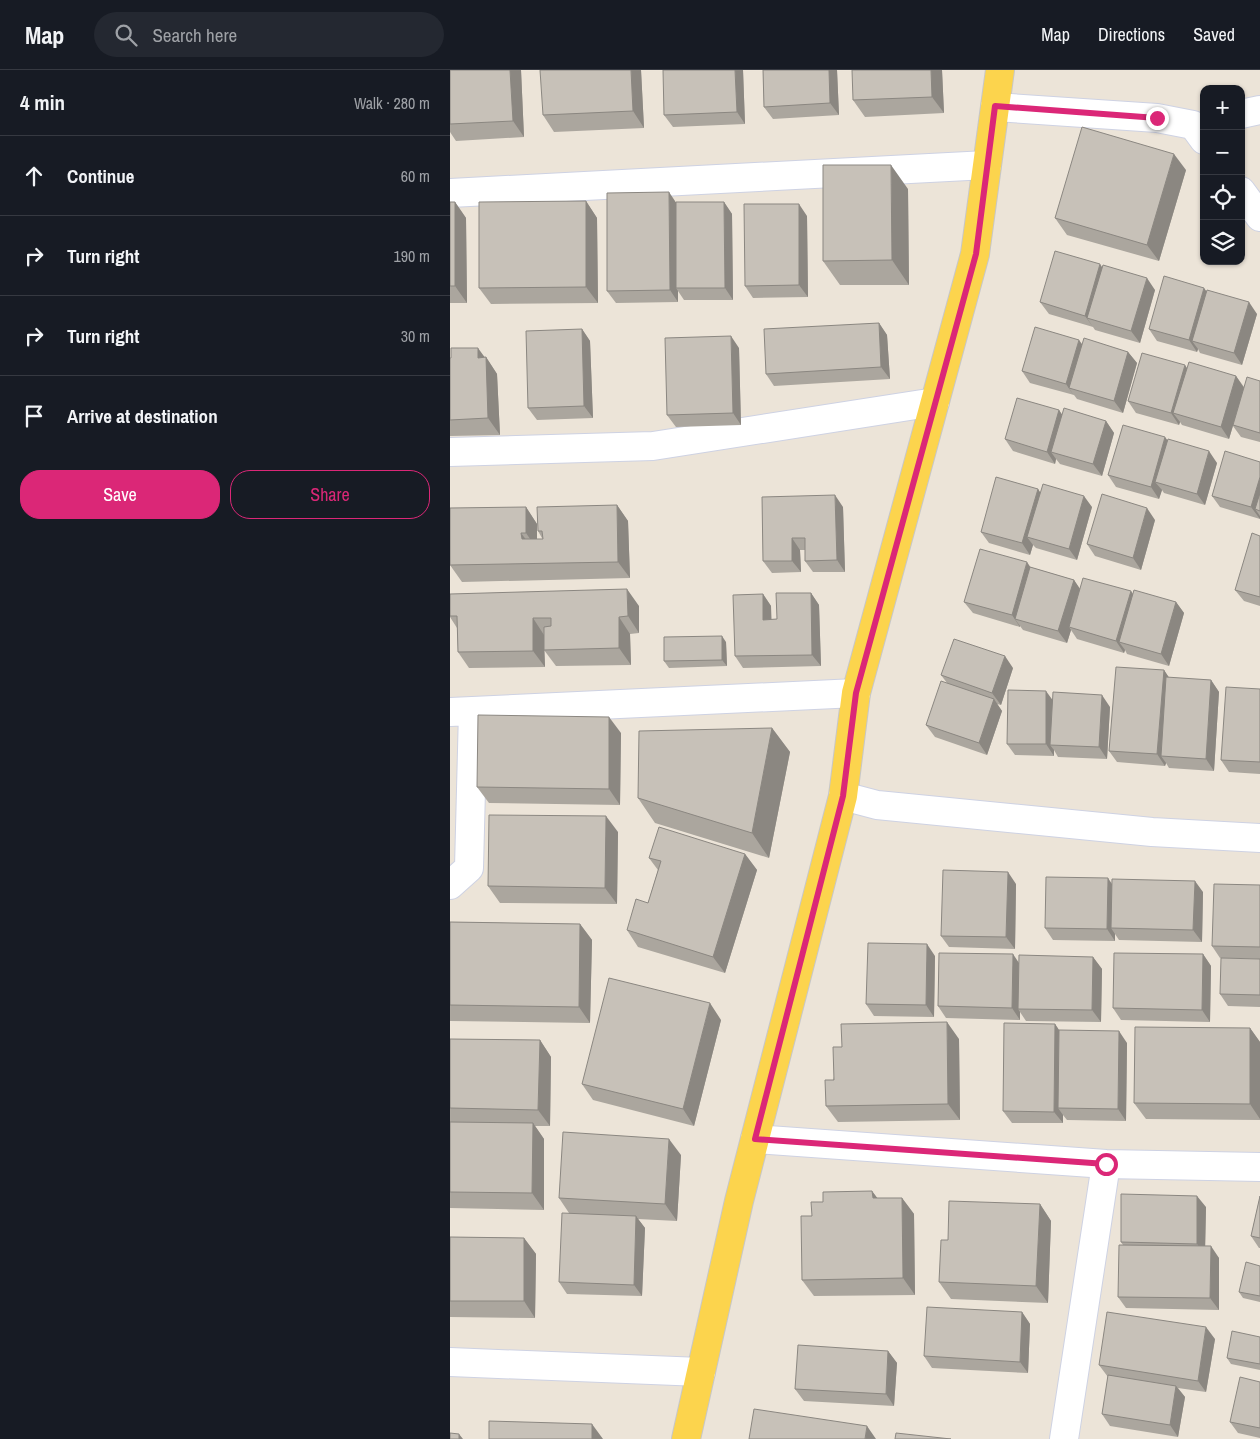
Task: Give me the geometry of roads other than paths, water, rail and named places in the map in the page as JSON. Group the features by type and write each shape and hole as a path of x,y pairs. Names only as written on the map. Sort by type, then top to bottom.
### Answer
{"main road":[{"path":"686,1439 739,1201 843,796 856,693 976,254 1000,70"}],"street":[{"path":"995,106 1157,118 1200,129"},
{"path":"1245,113 1260,110"},
{"path":"450,193 987,165"},
{"path":"1245,196 1260,217"},
{"path":"450,452 653,446 935,402"},
{"path":"450,885 469,868 461,712 856,693"},
{"path":"843,796 877,805 1152,832 1260,838"},
{"path":"755,1139 1106,1164 1260,1166"},
{"path":"1064,1439 1106,1164"},
{"path":"450,1362 701,1372"}]}
